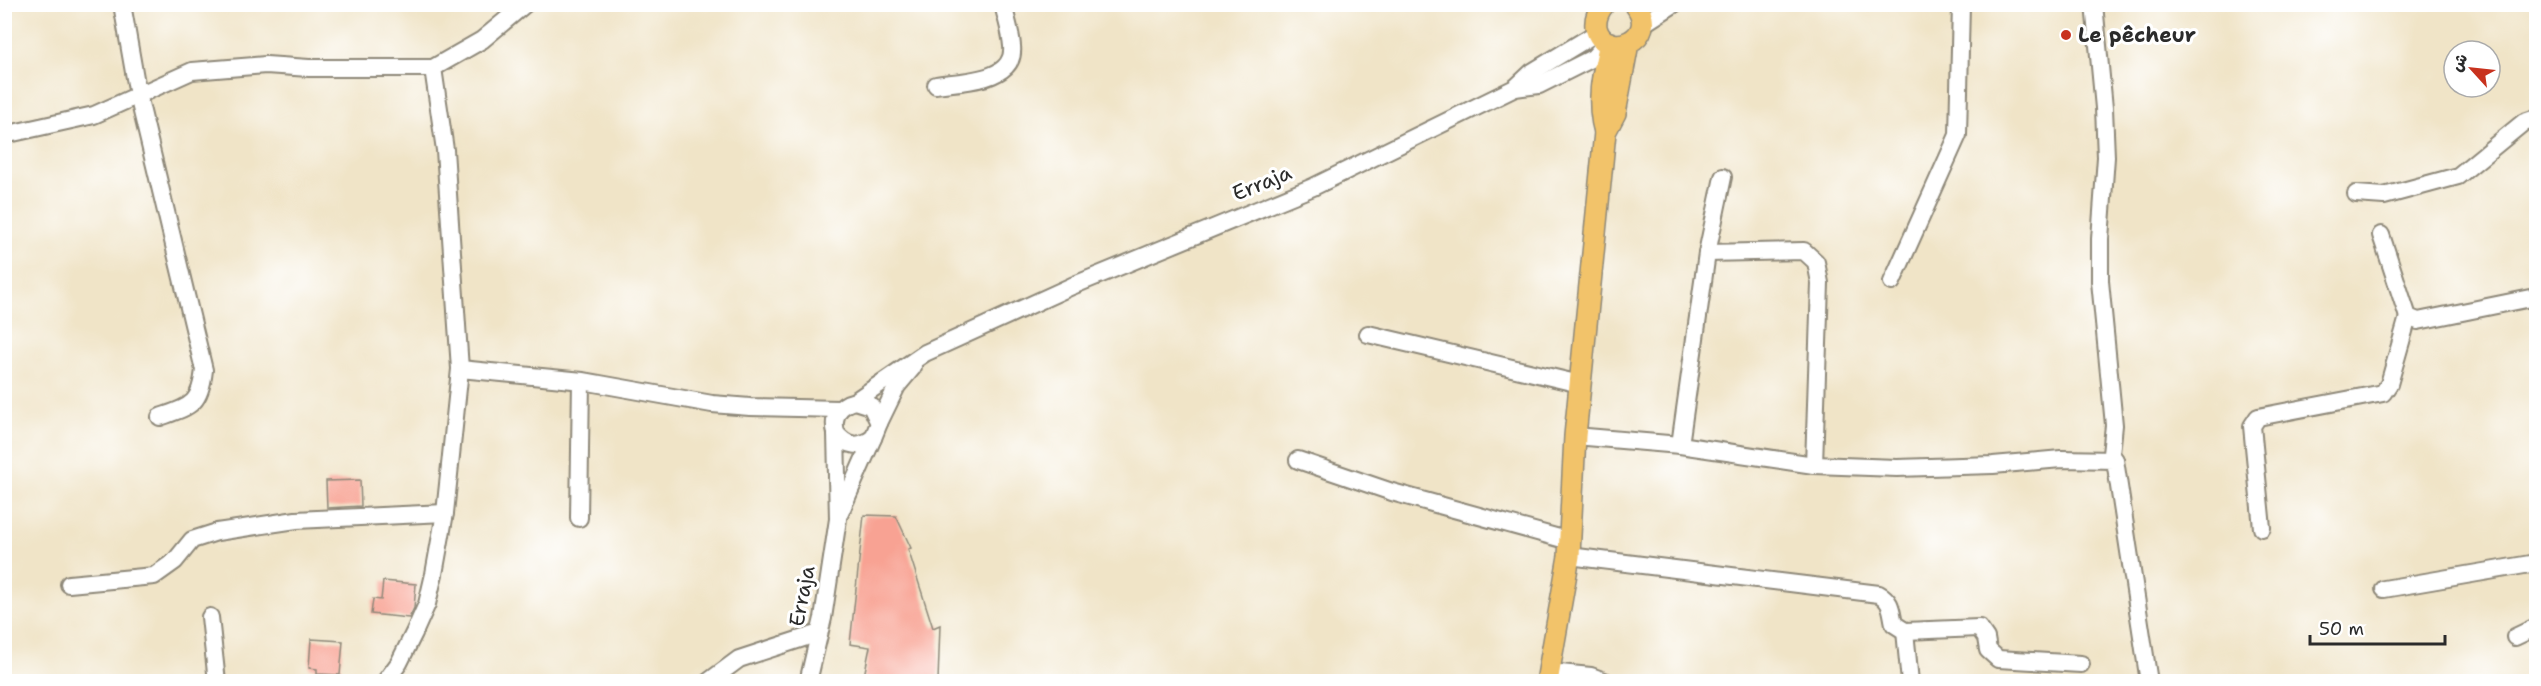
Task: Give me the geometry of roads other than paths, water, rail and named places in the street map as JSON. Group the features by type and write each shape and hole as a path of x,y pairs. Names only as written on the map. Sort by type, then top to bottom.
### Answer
{"main road":[{"path":"1548,677 1569,548 1575,436 1605,132 1600,113 1604,69 1611,40 1596,18 1604,4"},
{"path":"1611,40 1638,36 1639,14"}],"street":[{"path":"122,4 138,95 204,370 202,392 187,408 160,417"},
{"path":"4,135 94,116 192,71 266,66 433,68 482,40 525,4"},
{"path":"936,85 992,75 1005,69 1013,48 1003,4"},
{"path":"1639,14 1674,4"},
{"path":"1892,282 1959,135 1961,4"},
{"path":"2094,4 2104,108 2106,157 2100,239 2100,281 2114,425 2111,453 2115,460 2149,681"},
{"name":"Erraja","path":"855,401 925,353 1072,286 1313,187 1515,88 1532,72 1611,40"},
{"path":"385,681 399,663 427,604 445,513 460,369 445,150 433,68"},
{"path":"2356,194 2384,196 2458,176 2524,122 2536,118"},
{"path":"1680,445 1707,253 1723,177"},
{"path":"2262,528 2252,426 2258,417 2383,393 2389,384 2408,317 2381,235"},
{"path":"1707,253 1804,251 1816,262 1820,283 1814,465"},
{"path":"2408,317 2418,321 2536,297"},
{"path":"1368,334 1580,384"},
{"path":"838,519 897,386 925,353"},
{"path":"460,369 581,381 712,404 839,409"},
{"path":"579,518 581,381"},
{"path":"838,519 835,429 839,409 846,403 855,401 871,406 876,430"},
{"path":"785,408 835,429 849,444 858,446 876,430"},
{"path":"1575,436 1680,445 1814,465 1897,468 1993,465 2061,459 2115,460"},
{"path":"1298,460 1569,548 1879,594 1887,598 1890,603 1894,624 1905,631 1979,628 1986,638 1988,650 1998,659 2081,664"},
{"path":"69,584 154,576 175,561 192,540 217,532 296,520 445,513"},
{"name":"Erraja","path":"807,681 823,618 838,519"},
{"path":"2384,589 2536,563"},
{"path":"210,617 217,681"},
{"path":"2515,637 2536,627"},
{"path":"1905,631 1910,681"},
{"path":"708,681 739,659 819,633"},
{"path":"1548,677 1591,676 1607,681"}],"place":[{"name":"Le pêcheur","path":"2066,35"}]}
